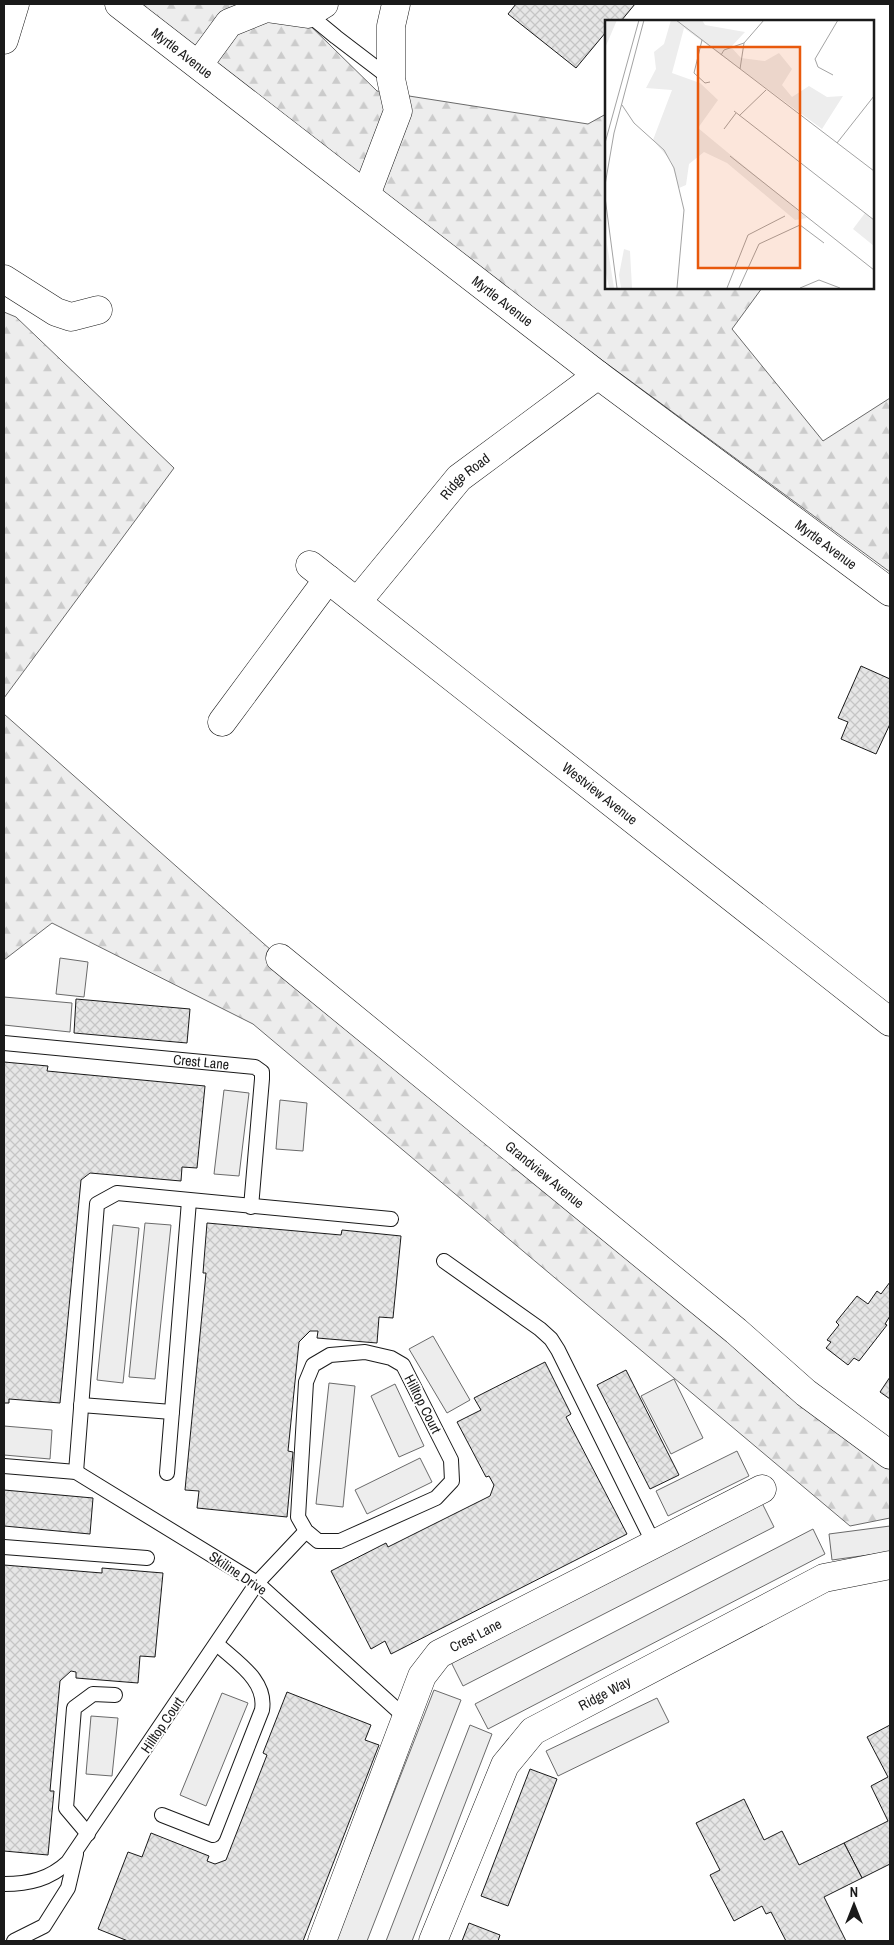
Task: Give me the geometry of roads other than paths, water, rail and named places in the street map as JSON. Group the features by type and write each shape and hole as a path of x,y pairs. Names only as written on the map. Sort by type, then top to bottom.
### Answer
{"street":[{"path":"4,40 14,4"},
{"name":"Myrtle Avenue","path":"119,4 598,375 890,592"},
{"path":"366,195 398,111 391,80 391,26 396,4"},
{"path":"198,64 229,23 266,8 316,9"},
{"path":"4,279 56,312 71,317 98,310"},
{"name":"Ridge Road","path":"358,602 458,478 598,375"},
{"name":"Westview Avenue","path":"222,722 319,572 890,1022"},
{"name":"Grandview Avenue","path":"280,958 736,1331 806,1394 890,1455"},
{"name":"Crest Lane","path":"322,1941 422,1676 439,1654 762,1489"},
{"name":"Ridge Way","path":"433,1941 505,1765 533,1731 824,1578 890,1565"}],"lane":[{"path":"316,9 336,37 391,80"},
{"name":"Crest Lane","path":"4,1042 255,1067 262,1072 262,1079 251,1207"},
{"path":"4,1466 76,1472 97,1204 118,1193 391,1219"},
{"path":"167,1473 189,1201"},
{"path":"444,1261 540,1329 551,1339 654,1544"},
{"name":"Hilltop Court","path":"366,1352 391,1358 403,1364 451,1460 452,1481 436,1498 340,1541 318,1541 306,1531 298,1516 306,1382 313,1364 330,1354 366,1352"},
{"path":"81,1404 172,1412"},
{"name":"Skiline Drive","path":"76,1472 257,1583 405,1718"},
{"name":"Hilltop Court","path":"4,1884 34,1882 45,1877 58,1871 76,1851 257,1583 306,1531"},
{"path":"4,1547 147,1558"},
{"path":"162,1815 213,1835 262,1710 263,1695 257,1681 216,1644"},
{"path":"88,1834 66,1808 74,1708 93,1694 116,1695"},
{"name":"Hilltop Court","path":"14,1941 44,1926 68,1888 76,1851"}]}
